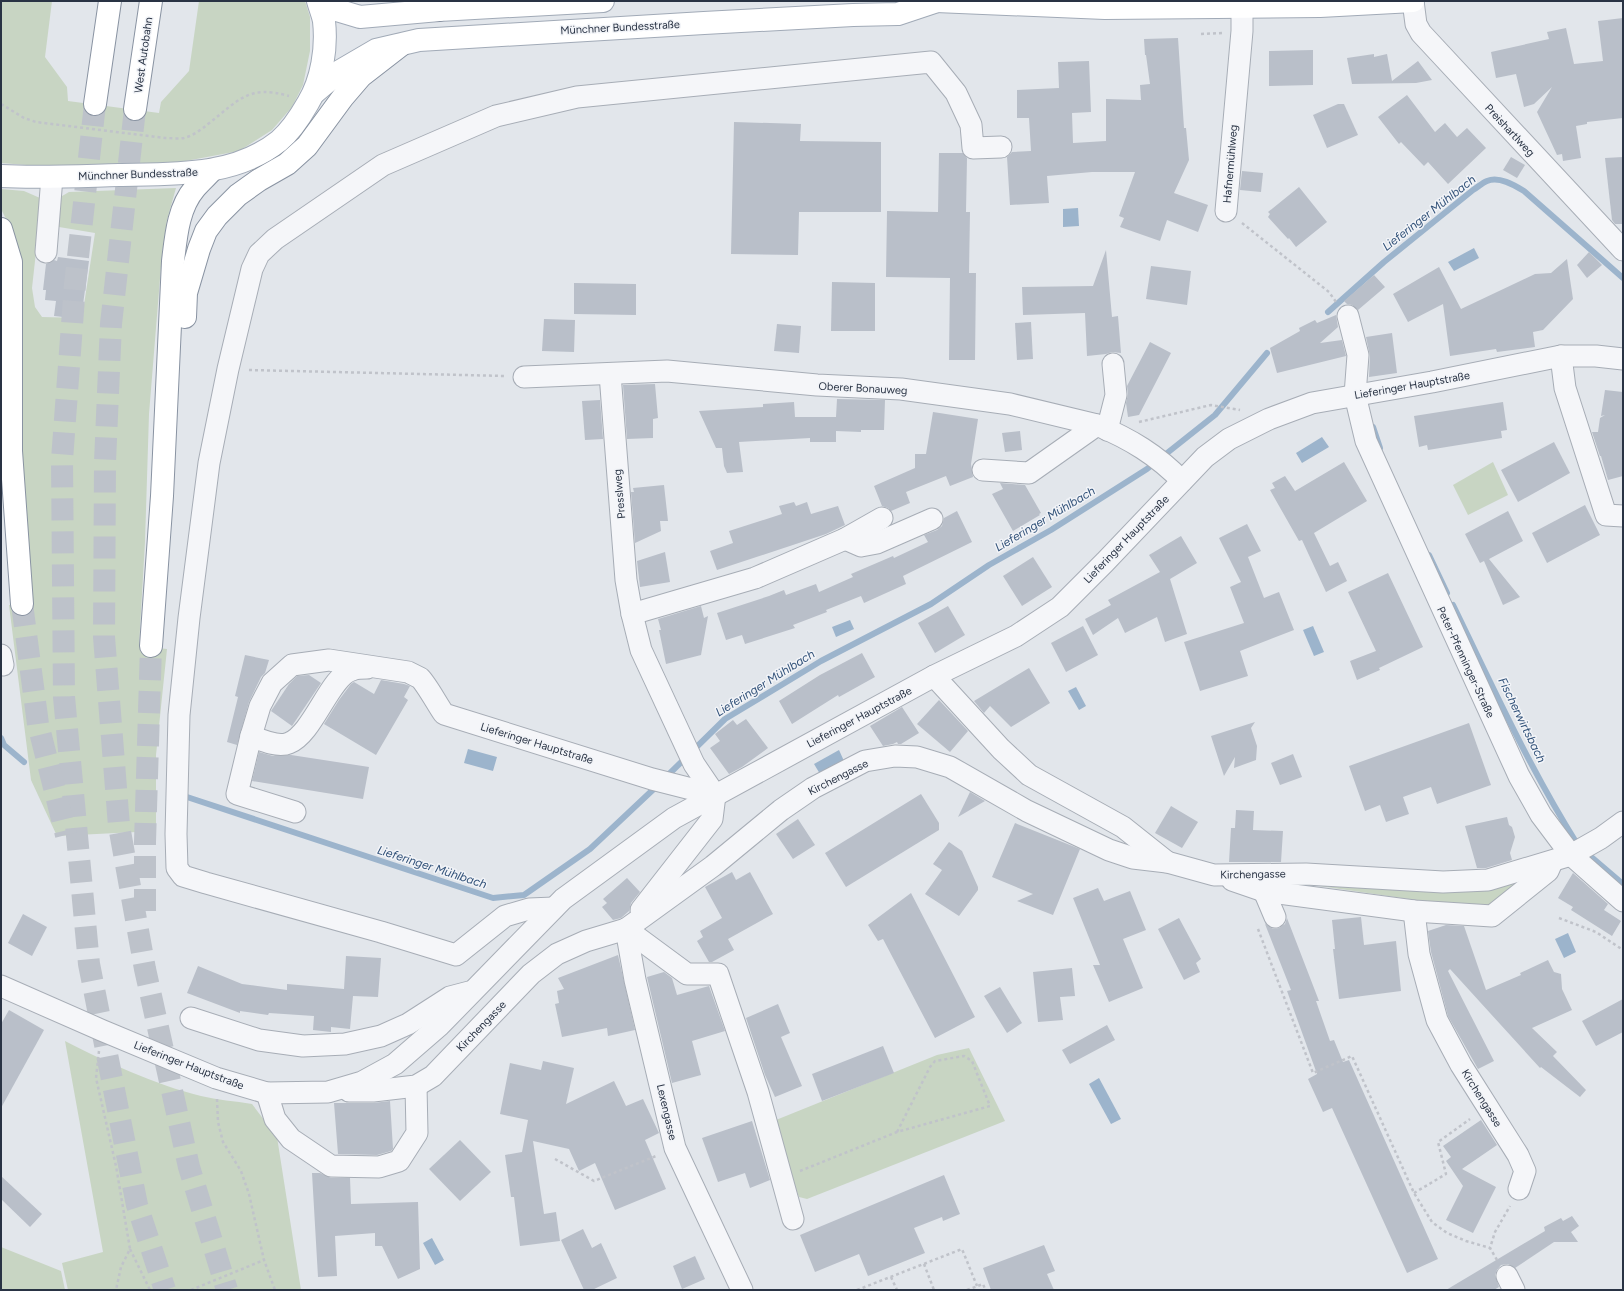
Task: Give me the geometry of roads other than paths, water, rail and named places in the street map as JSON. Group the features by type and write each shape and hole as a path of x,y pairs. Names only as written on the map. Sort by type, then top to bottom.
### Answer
{"main road":[{"path":"95,104 110,1"},
{"name":"West Autobahn","path":"135,109 151,1"},
{"name":"Münchner Bundesstraße","path":"1,176 52,177 177,174 212,170 245,160 262,152 279,141 297,121 315,92 324,58 324,21 318,1"},
{"path":"325,1 340,11 360,17 433,5 603,1"},
{"name":"Münchner Bundesstraße","path":"315,92 340,72 370,53 376,50 419,40 480,35 853,15 898,14 936,1 1064,8 1218,4 1242,7 1413,1"},
{"path":"167,367 186,316 186,293 206,231 217,216 238,195 259,180 287,164 308,146 343,97 361,76 401,45"},
{"path":"152,646 162,496 173,262 176,236 182,210 194,189 212,170"},
{"path":"1,229 11,262 11,450 22,604"},
{"path":"1,275 10,321"}],"street":[{"name":"Preishartlweg","path":"1413,1 1416,24 1421,33 1623,250"},
{"name":"Hafnermühlweg","path":"1226,211 1242,31 1242,7"},
{"path":"554,908 529,909 505,916 456,955 381,932 183,876 177,868 176,834 179,715 189,618 209,463 228,369 252,269 260,254 275,239 383,165 496,116 577,97 931,62 956,93 971,125 973,148 1001,147"},
{"path":"46,252 52,177"},
{"path":"1348,316 1358,355 1355,394"},
{"path":"1561,356 1565,388 1606,515 1623,516"},
{"name":"Lieferinger Hauptstraße","path":"1,986 216,1078 267,1093 328,1092 362,1082 395,1064 440,1025 563,899 674,818 934,676 1016,636 1060,607 1105,562 1167,467 1205,458 1229,439 1269,419 1312,403 1355,394 1432,382 1561,356 1596,356 1623,359"},
{"path":"983,470 1029,473 1102,428 1116,395 1113,364"},
{"name":"Oberer Bonauweg","path":"524,377 667,371 817,385 901,389 1010,404 1102,428 1167,467"},
{"name":"Presslweg","path":"610,374 626,580 632,614 641,650 694,764 715,795"},
{"name":"Peter-Pfenninger-Straße","path":"1355,394 1366,441 1519,776 1541,815 1562,858 1623,901"},
{"path":"632,614 756,578 845,539 882,518"},
{"path":"845,539 861,546 877,544 932,519"},
{"name":"Lieferinger Hauptstraße","path":"295,812 237,794 260,706 272,683 292,665 329,660 408,672 419,678 427,686 444,714 652,779 715,795"},
{"name":"Lieferinger Hauptstraße","path":"251,736 272,744 289,744 302,735 338,680 350,670 376,667"},
{"name":"Kirchengasse","path":"934,676 1001,749 1029,776 1123,827 1167,862"},
{"name":"Kirchengasse","path":"328,1092 373,1091 416,1086 433,1076 531,974 557,954 586,941 626,929 713,866 781,810 813,788 865,761 895,756 918,757 950,767 1027,811 1109,850 1133,858 1167,862 1264,891 1414,911 1492,916 1562,858"},
{"path":"715,795 712,819 626,929 688,974 718,974 758,1092 793,1219"},
{"path":"1562,858 1601,838 1623,822"},
{"name":"Kirchengasse","path":"1214,875 1306,874 1443,882 1488,880 1562,858"},
{"path":"1264,891 1266,921"},
{"name":"Kirchengasse","path":"1414,911 1418,954 1437,1020 1461,1065 1518,1155 1526,1172 1519,1189"},
{"name":"Lexengasse","path":"626,929 635,980 675,1148 736,1288"},
{"path":"191,1018 259,1040 303,1046 345,1044 382,1036 408,1024 450,997 474,991"},
{"path":"267,1093 275,1119 291,1139 331,1166 379,1167 399,1161 417,1133 416,1086"}],"water":[{"path":"1078,208 1079,226 1063,227 1063,209"},
{"path":"1474,248 1479,258 1454,271 1448,262"},
{"path":"1322,437 1329,447 1302,463 1296,453"},
{"path":"850,620 854,629 836,637 832,627"},
{"path":"1313,626 1324,652 1314,656 1303,630"},
{"path":"1076,687 1086,706 1079,710 1068,691"},
{"path":"468,749 497,757 493,771 464,763"},
{"path":"839,750 844,761 820,774 814,764"},
{"path":"1568,933 1576,952 1564,958 1555,939"},
{"path":"1099,1078 1121,1119 1111,1124 1089,1084"},
{"path":"432,1238 444,1260 435,1265 423,1243"}],"waterway":[{"name":"Lieferinger Mühlbach","path":"1328,312 1384,262 1473,190 1485,182 1492,180 1501,180 1524,191 1623,278"},
{"name":"Lieferinger Mühlbach","path":"664,779 725,719 821,661 931,604 989,565 1051,530 1147,469 1215,415 1267,353"},
{"name":"Fischerwirtsbach","path":"1373,427 1380,448"},
{"name":"Fischerwirtsbach","path":"1429,555 1447,593"},
{"name":"Fischerwirtsbach","path":"1453,605 1542,785 1576,842"},
{"name":"Lieferinger Mühlbach","path":"1,738 4,745 24,762"},
{"name":"Lieferinger Mühlbach","path":"184,796 493,898 524,895 590,849 658,785"},
{"name":"Fischerwirtsbach","path":"1589,855 1623,884"}],"tunnel":[{"path":"95,104 75,284 62,460 64,697 89,964 137,1205 165,1290"},
{"path":"135,109 111,324 105,462 104,637 119,826 145,969 189,1167 227,1290"},
{"path":"22,604 38,724 66,835"},
{"path":"145,911 145,842 151,646"}]}
